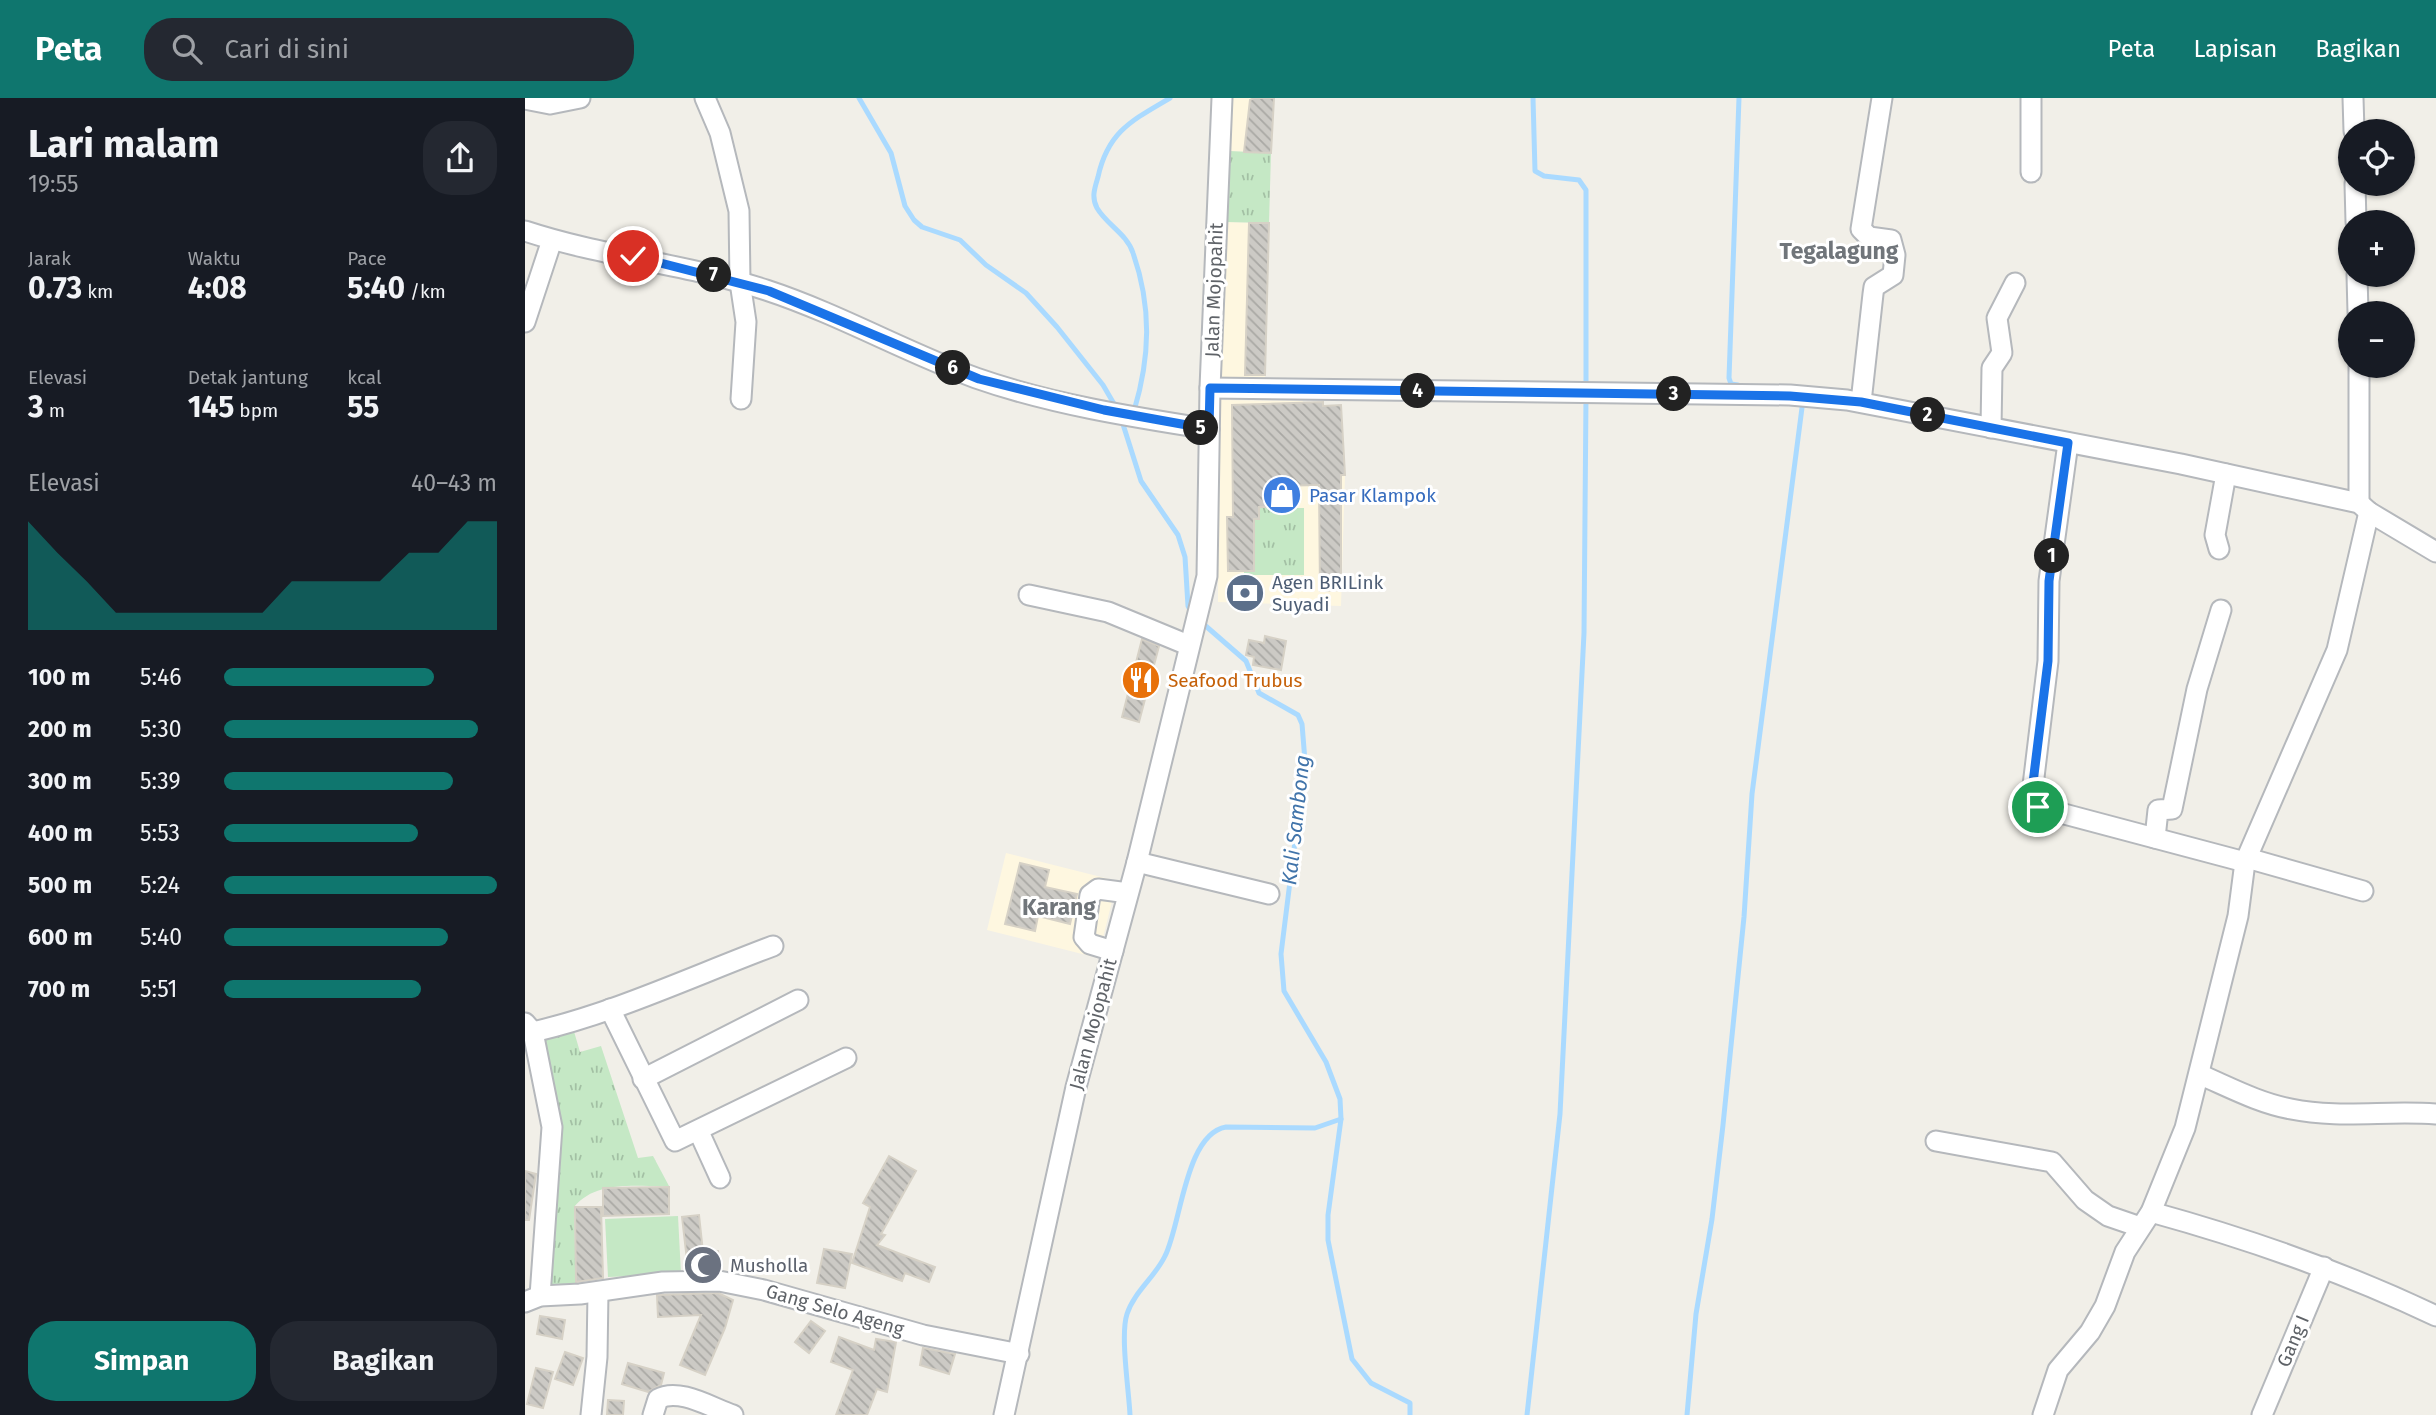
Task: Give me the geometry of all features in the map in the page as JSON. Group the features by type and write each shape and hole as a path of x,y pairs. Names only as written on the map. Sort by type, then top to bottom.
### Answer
{"street":[{"path":"525,99 550,104 580,98"},
{"path":"705,98 720,133 739,211 740,282 746,322 741,399"},
{"name":"Jalan Mojopahit","path":"1004,1415 1076,1087 1137,862 1208,568 1210,388 1222,98"},
{"path":"1861,402 1874,287 1893,275 1895,263 1891,240 1869,237 1861,229 1882,98"},
{"path":"2031,98 2031,172"},
{"path":"2353,98 2354,119"},
{"path":"525,231 552,240 740,282 827,313 979,379 1104,410 1209,429"},
{"path":"526,324 552,240"},
{"path":"1991,428 1992,368 2002,353 1996,321 2015,283"},
{"path":"2043,1415 2058,1370 2095,1323 2125,1252 2146,1220 2185,1128 2201,1075 2238,916 2246,860 2337,650 2364,507 2359,378"},
{"path":"1210,388 1800,396 1861,402 2226,474 2364,507 2436,552"},
{"path":"2068,443 2049,581 2048,661 2031,802 2034,806 2364,891"},
{"path":"2219,549 2215,535 2226,474"},
{"path":"1030,595 1108,612 1190,640"},
{"path":"2155,838 2158,810 2172,809 2197,689 2221,610"},
{"path":"1137,862 1269,894"},
{"path":"1113,951 1090,944 1084,937 1090,895 1101,889 1128,893"},
{"path":"533,1299 552,1127 529,1028 592,1017 773,946"},
{"path":"643,1079 797,1000"},
{"path":"610,1009 675,1142 846,1058"},
{"path":"2201,1075 2262,1102 2292,1109 2342,1114 2436,1114"},
{"path":"699,1132 718,1167 720,1178"},
{"path":"1936,1141 2052,1162 2085,1200 2108,1216 2146,1220 2278,1249 2375,1287 2436,1316"},
{"name":"Gang I","path":"2262,1415 2324,1267"},
{"name":"Gang Selo Ageng","path":"533,1299 663,1282 719,1281 764,1290 923,1335 1019,1354"},
{"path":"591,1415 597,1357 598,1292"},
{"path":"653,1415 658,1399 666,1395 682,1397 733,1415"}],"shaded area":[{"path":"1231,98 1274,98 1271,153 1229,151"},
{"path":"1226,222 1269,223 1265,381 1220,381"},
{"name":"Pasar Klampok","path":"1219,400 1303,401 1303,478 1345,476 1341,606 1218,602"},
{"path":"1006,853 1117,881 1098,958 987,930"}],"green space":[{"path":"1229,151 1271,153 1269,223 1226,222"},
{"path":"1244,508 1304,508 1304,575 1244,575"},
{"path":"573,1028 580,1052 601,1046 638,1158 653,1156 669,1186 606,1188 583,1198 574,1207 576,1288 552,1285 543,1043 545,1037"},
{"path":"678,1216 681,1274 608,1277 605,1219"}],"building":[{"path":"1274,98 1271,153 1244,152 1250,100"},
{"path":"1249,223 1269,223 1265,375 1245,375"},
{"path":"1323,402 1323,406 1341,405 1345,475 1341,475 1341,590 1320,591 1319,485 1267,486 1267,507 1259,507 1259,519 1254,519 1254,571 1228,571 1227,517 1233,517 1232,405"},
{"path":"1265,636 1286,641 1281,670 1253,665 1254,657 1246,655 1249,640 1264,643"},
{"name":"Seafood Trubus","path":"1142,639 1159,646 1139,722 1122,717"},
{"path":"1020,863 1049,870 1045,887 1077,894 1070,924 1038,916 1035,931 1005,924"},
{"path":"889,1156 916,1171 881,1234 885,1235 877,1245 935,1267 929,1282 905,1273 902,1281 852,1263 870,1207 863,1203"},
{"path":"525,1171 536,1174 529,1220 525,1220"},
{"path":"669,1187 669,1214 603,1216 603,1188"},
{"path":"575,1207 601,1207 603,1278 576,1282"},
{"path":"699,1215 703,1252 718,1251 720,1269 688,1269 682,1217"},
{"path":"824,1249 852,1254 845,1288 817,1283"},
{"path":"718,1293 733,1300 725,1328 705,1375 680,1365 701,1315 658,1317 657,1295"},
{"path":"540,1316 565,1320 562,1339 537,1334"},
{"path":"811,1321 825,1331 809,1353 795,1342"},
{"path":"839,1337 874,1350 876,1339 896,1342 887,1392 877,1389 867,1415 836,1415 853,1370 831,1362"},
{"path":"923,1348 955,1354 949,1374 920,1365"},
{"path":"565,1352 583,1358 573,1385 555,1379"},
{"path":"628,1363 664,1373 661,1385 648,1392 622,1384"},
{"path":"536,1368 553,1372 543,1408 527,1404"},
{"path":"608,1400 624,1401 623,1415 607,1415"}],"waterway":[{"name":"Kali Sambong","path":"859,98 891,153 905,206 914,220 922,227 960,240 986,265 1026,293 1103,385 1117,409"},
{"path":"1134,411 1146,352 1143,293 1130,246 1097,208 1094,192 1102,161 1115,138 1134,121 1170,98"},
{"path":"1533,98 1535,171 1544,176 1579,180 1586,190 1586,388"},
{"path":"1738,385 1731,384 1729,378 1739,98"},
{"path":"1527,1415 1560,1114 1584,633 1586,397"},
{"path":"1687,1415 1696,1314 1712,1219 1723,1125 1744,917 1752,794 1803,400"},
{"name":"Kali Sambong","path":"1121,418 1141,481 1178,535 1185,557 1188,606 1193,615"},
{"name":"Kali Sambong","path":"1200,621 1246,661 1259,693 1298,715 1302,724 1305,761 1281,954 1284,991 1326,1062 1340,1099 1341,1119 1328,1215 1328,1240 1352,1359 1371,1383 1410,1403 1410,1415"},
{"path":"1130,1415 1125,1349 1127,1314 1134,1299 1165,1256 1186,1182 1201,1146 1212,1133 1226,1127 1315,1128 1341,1119"}],"place":[{"name":"Pasar Klampok","path":"1282,495"},
{"name":"Agen BRILink Suyadi","path":"1245,593"},
{"name":"Seafood Trubus","path":"1141,680"},
{"name":"Musholla","path":"703,1265"}],"district":[{"name":"Tegalagung","path":"1839,251"},
{"name":"Karang","path":"1059,907"}],"route":[{"path":"633,256 769,291 827,313 979,379 1104,410 1209,429 1210,388 1809,396 1861,402 2068,443 2049,581 2048,661 2031,799 2032,804 2038,807"}]}
